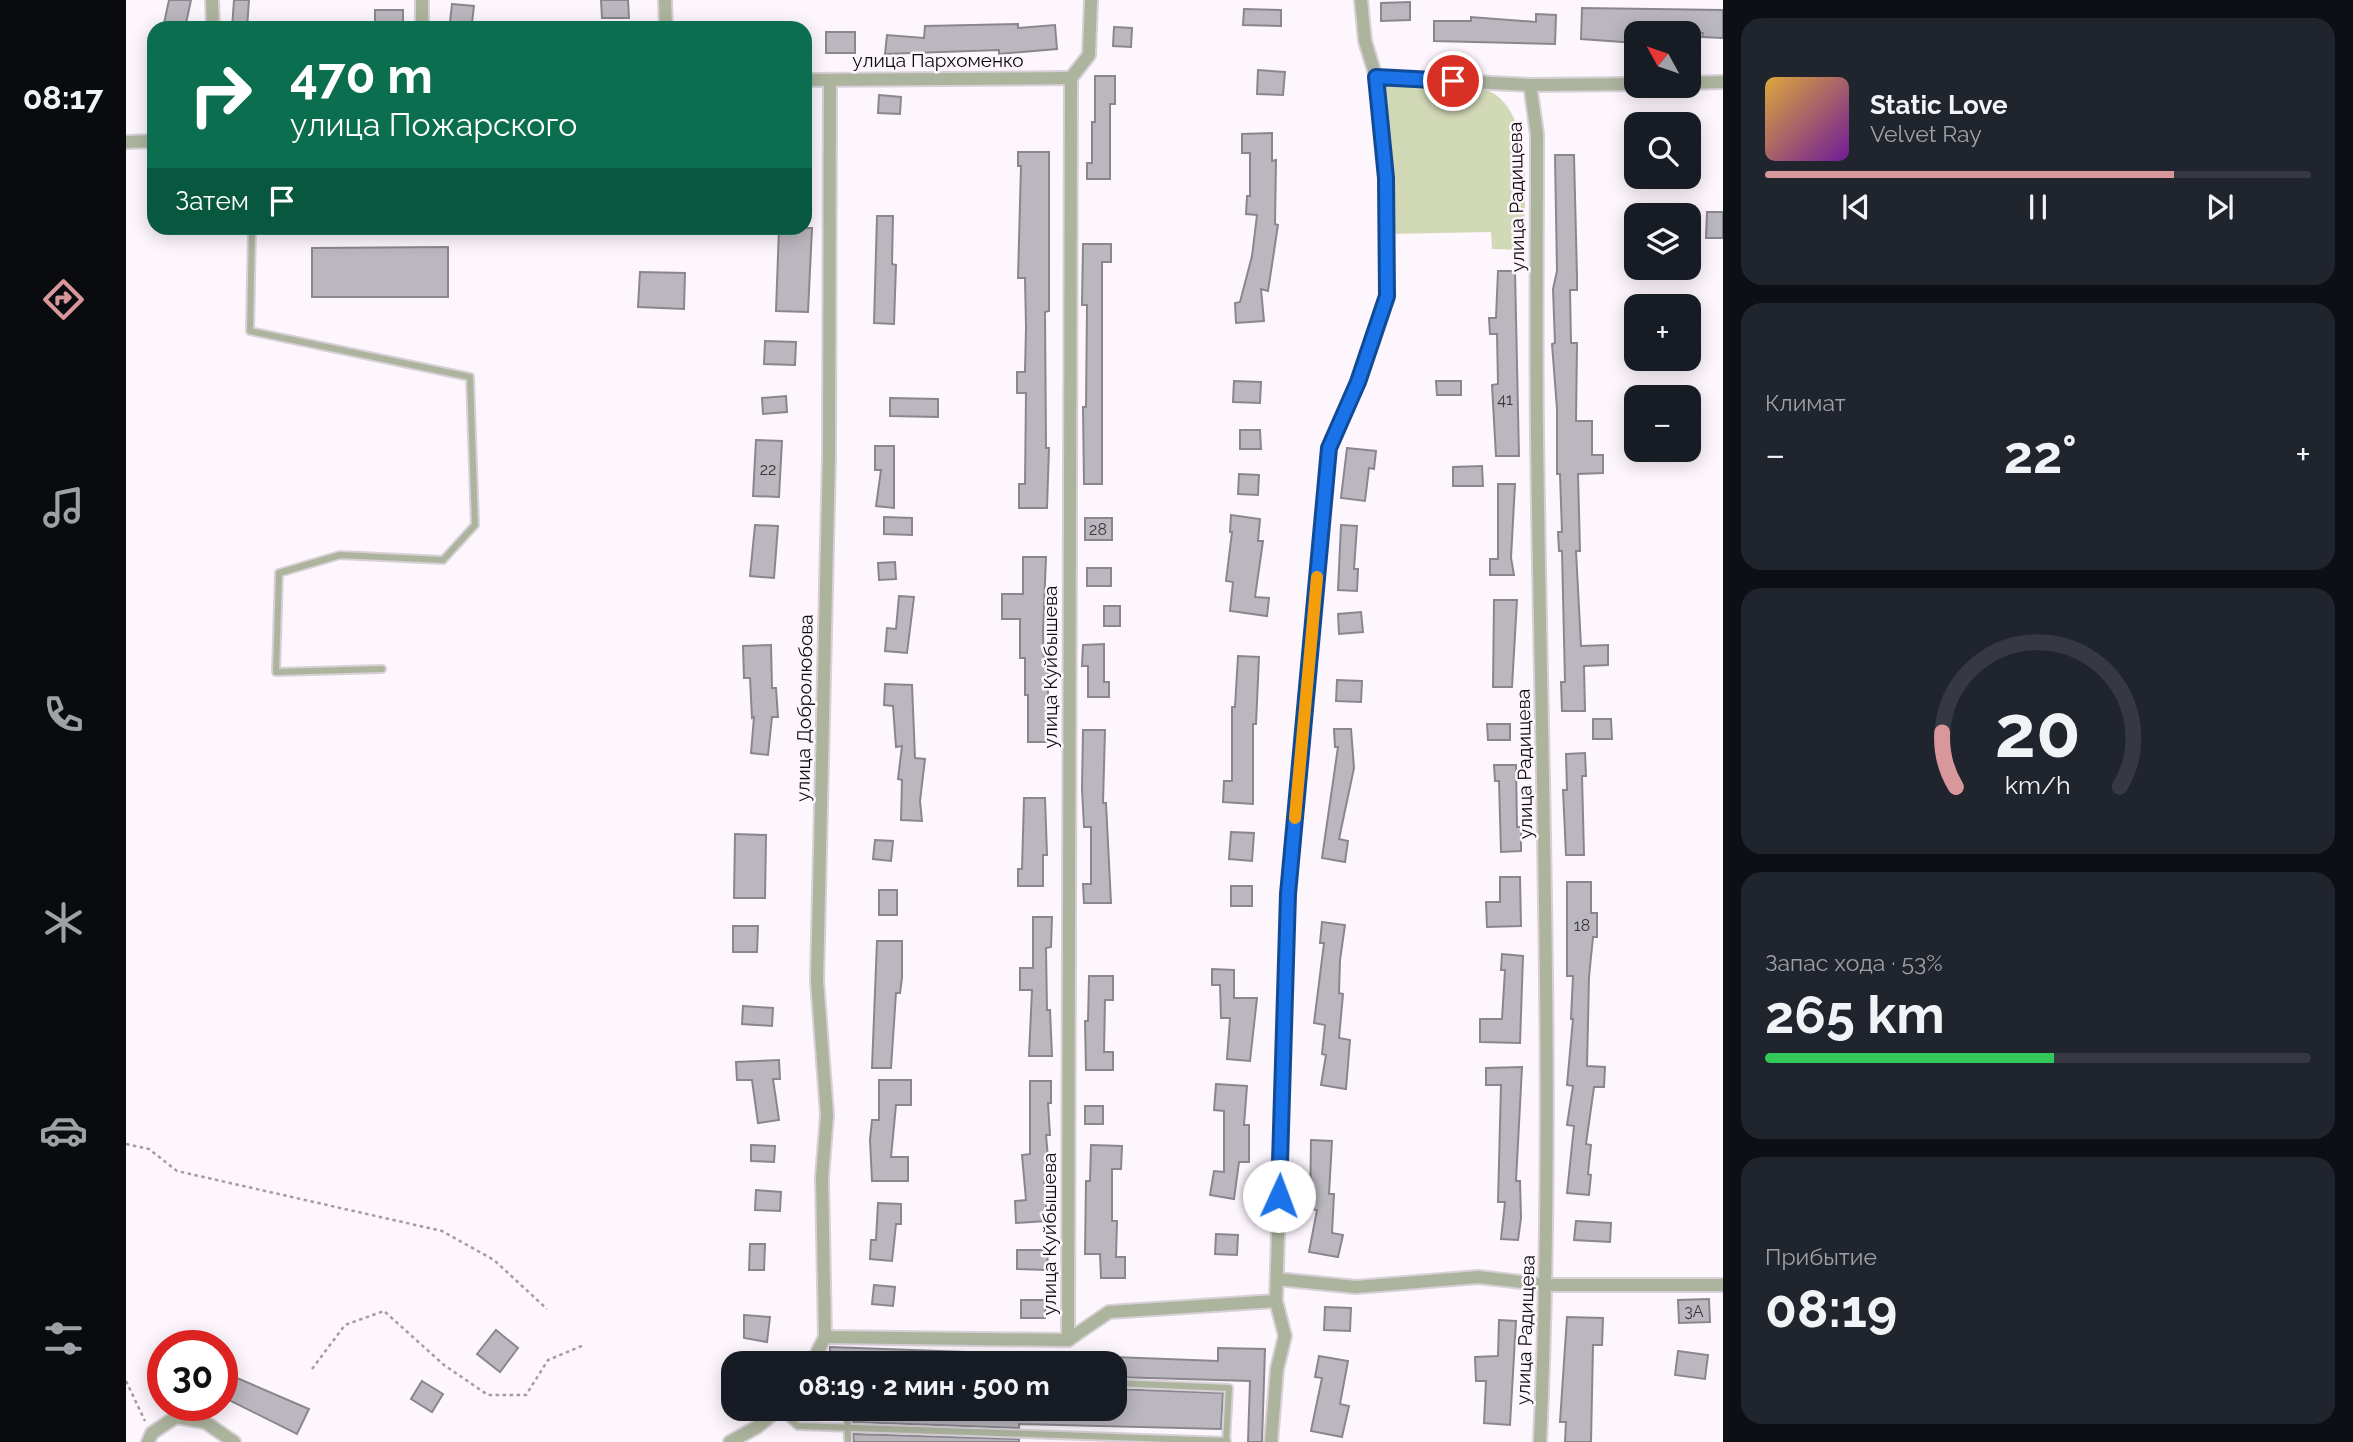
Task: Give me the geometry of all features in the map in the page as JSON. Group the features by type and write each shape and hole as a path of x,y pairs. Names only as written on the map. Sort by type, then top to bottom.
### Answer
{"street":[{"path":"212,0 213,21"},
{"path":"422,0 422,21"},
{"path":"665,0 666,21"},
{"path":"1071,78 1089,55 1091,0"},
{"path":"1271,1442 1277,1369 1285,1336 1276,1301 1288,894 1329,448 1358,382 1387,296 1386,178 1376,77 1365,41 1361,0"},
{"path":"1376,77 1530,85 1624,84"},
{"name":"улица Пархоменко","path":"812,80 1071,78"},
{"name":"улица Куйбышева","path":"1068,1340 1071,78"},
{"name":"улица Добролюбова","path":"825,1337 822,1177 827,1115 817,979 829,456 830,80"},
{"path":"1701,83 1723,82"},
{"name":"улица Радищева","path":"1530,85 1537,134 1537,435 1547,992 1547,1285 1540,1442"},
{"path":"126,142 147,141"},
{"path":"1277,1279 1356,1287 1478,1277 1547,1285 1723,1284"},
{"path":"818,1351 825,1337 1068,1340 1109,1312 1276,1301"},
{"path":"150,1438 176,1417 205,1422 234,1442"},
{"path":"730,1442 761,1421"}],"lane":[{"path":"252,235 250,331 471,377 475,525 443,560 340,555 279,573 276,672 382,669"},
{"path":"792,1421 798,1426 847,1429 1049,1438 1226,1441 1229,1388 1127,1384"},
{"path":"847,1421 848,1442"}],"path":[{"path":"126,1144 149,1149 177,1171 442,1231 494,1260 547,1308"},
{"path":"312,1368 345,1325 384,1311 443,1366 488,1395 526,1395 548,1360 584,1345"},
{"path":"126,1381 150,1438"}],"green space":[{"path":"1380,80 1472,85 1500,98 1512,114 1520,135 1524,158 1524,250 1492,249 1491,232 1390,234"}],"building":[{"path":"169,0 191,0 186,21 164,21"},
{"path":"234,0 249,0 248,21 232,21"},
{"path":"601,0 628,0 629,18 602,18"},
{"path":"1410,2 1410,20 1381,21 1381,3"},
{"path":"452,4 474,6 472,21 450,21"},
{"path":"1582,8 1723,10 1723,38 1702,37 1701,21 1624,21 1624,42 1581,39"},
{"path":"1244,9 1281,10 1281,26 1243,25"},
{"path":"375,10 403,10 403,21 375,21"},
{"path":"1536,14 1556,15 1555,44 1434,41 1434,21 1471,21 1471,17 1536,22"},
{"path":"1018,24 1018,28 1055,25 1057,49 999,54 999,50 885,54 887,35 924,38 925,26"},
{"path":"1114,27 1132,28 1131,47 1113,46"},
{"path":"826,32 855,32 855,53 826,53"},
{"path":"1258,70 1285,72 1283,95 1257,94"},
{"path":"1095,76 1115,76 1115,104 1110,104 1110,179 1087,179 1087,163 1092,163"},
{"path":"879,95 901,97 900,114 878,113"},
{"path":"1272,133 1272,161 1276,160 1275,224 1278,225 1268,291 1261,289 1264,321 1236,323 1235,303 1240,302 1252,256 1257,215 1246,214 1247,196 1250,196 1250,153 1242,153 1242,134"},
{"path":"1018,152 1049,152 1049,311 1045,312 1046,448 1049,448 1047,508 1019,508 1019,484 1025,484 1026,393 1017,393 1017,372 1025,372 1026,327 1025,278 1018,278 1021,166 1018,166"},
{"path":"1555,155 1574,155 1577,290 1570,290 1571,343 1577,343 1576,421 1592,421 1592,455 1603,455 1603,473 1578,474 1580,551 1576,551 1581,646 1608,645 1608,665 1584,666 1585,711 1562,711 1561,682 1565,682 1562,551 1559,551 1558,532 1562,532 1552,344 1555,343 1553,289 1557,271"},
{"path":"1707,212 1723,212 1723,238 1706,238"},
{"path":"877,216 893,216 892,264 896,265 894,324 874,323"},
{"path":"779,235 812,235 808,312 776,311"},
{"path":"1083,244 1111,244 1111,262 1102,262 1102,484 1084,484 1083,407 1086,407 1087,305 1082,305"},
{"path":"448,247 448,297 312,297 312,248"},
{"path":"1498,271 1515,271 1519,456 1496,456 1492,385 1498,384 1497,334 1490,334 1489,318 1496,318"},
{"path":"640,272 685,273 684,309 638,307"},
{"path":"765,341 796,342 795,365 764,364"},
{"path":"1234,381 1261,382 1260,403 1233,402"},
{"path":"1436,381 1461,381 1461,395 1437,395"},
{"path":"786,396 787,412 763,414 762,398"},
{"path":"890,398 938,399 938,417 890,416"},
{"path":"1240,430 1260,430 1261,449 1240,449"},
{"path":"756,440 782,441 779,497 753,496"},
{"path":"875,446 894,446 894,508 876,506 881,470 875,470"},
{"path":"1347,448 1376,451 1374,469 1369,468 1365,501 1341,498"},
{"path":"1482,466 1483,486 1453,486 1453,467"},
{"path":"1239,474 1259,475 1258,495 1238,494"},
{"path":"1498,484 1515,484 1511,558 1514,575 1490,575 1490,559 1498,559"},
{"path":"1231,515 1260,519 1258,541 1263,541 1255,597 1269,598 1267,616 1230,611 1233,582 1226,581 1232,532"},
{"path":"884,517 912,518 912,535 884,534"},
{"path":"1085,518 1112,518 1112,540 1085,540"},
{"path":"755,525 778,526 774,578 750,576"},
{"path":"1341,525 1357,526 1354,569 1358,569 1357,591 1338,590"},
{"path":"1023,557 1046,557 1043,632 1044,667 1048,667 1048,742 1028,742 1028,695 1025,695 1025,658 1020,658 1020,619 1002,619 1002,594 1023,594"},
{"path":"895,562 896,579 879,580 878,563"},
{"path":"1087,568 1111,568 1111,586 1087,586"},
{"path":"899,596 914,597 907,653 885,651 887,628 896,629"},
{"path":"1494,600 1517,600 1512,687 1493,687"},
{"path":"1104,606 1120,606 1120,626 1104,626"},
{"path":"1361,612 1363,632 1339,634 1338,614"},
{"path":"1104,644 1104,682 1109,682 1109,697 1088,697 1088,666 1082,666 1083,645"},
{"path":"771,645 772,688 776,688 778,717 772,717 768,755 751,753 754,717 752,718 750,678 744,678 743,646"},
{"path":"1238,656 1259,657 1256,724 1253,724 1253,804 1223,802 1224,781 1232,781 1232,707 1235,707"},
{"path":"1337,680 1362,681 1361,702 1336,701"},
{"path":"885,684 912,685 915,758 925,759 920,801 922,821 901,820 902,780 898,779 902,746 896,747 893,706 884,705"},
{"path":"1593,719 1611,719 1612,739 1593,739"},
{"path":"1487,724 1510,724 1510,740 1488,740"},
{"path":"1334,729 1351,729 1354,768 1339,839 1348,841 1345,862 1322,858 1338,747 1335,747"},
{"path":"1083,730 1105,730 1103,803 1106,803 1111,903 1084,903 1083,884 1091,884 1091,827 1084,827"},
{"path":"1585,753 1586,776 1582,776 1584,855 1566,855 1563,790 1567,790 1566,754"},
{"path":"1494,765 1516,765 1517,827 1521,827 1521,851 1501,852 1499,781 1495,781"},
{"path":"1024,798 1045,798 1047,855 1043,855 1043,886 1018,886 1018,869 1022,869"},
{"path":"1231,832 1254,833 1252,861 1229,859"},
{"path":"735,834 766,835 765,898 734,898"},
{"path":"875,840 893,841 891,861 873,859"},
{"path":"1500,877 1520,877 1521,926 1487,927 1486,902 1500,902"},
{"path":"1567,882 1591,882 1591,913 1597,913 1597,937 1593,937 1589,977 1587,1066 1605,1067 1604,1087 1594,1087 1586,1144 1591,1145 1589,1195 1567,1193 1574,1126 1567,1125 1573,1086 1567,1085 1573,1019 1573,976 1567,976"},
{"path":"1231,886 1252,886 1252,906 1231,906"},
{"path":"879,890 897,890 897,915 879,915"},
{"path":"1033,917 1052,917 1051,947 1046,948 1047,1010 1050,1010 1052,1056 1029,1056 1032,990 1020,990 1020,968 1033,968"},
{"path":"1322,922 1345,925 1340,960 1339,993 1343,994 1339,1038 1350,1040 1346,1089 1321,1085 1326,1055 1322,1054 1325,1025 1314,1023 1324,943 1320,943"},
{"path":"733,926 758,926 757,952 733,952"},
{"path":"877,941 902,941 902,978 900,993 896,993 891,1068 872,1068"},
{"path":"1502,954 1523,956 1520,1043 1480,1042 1480,1019 1502,1019 1505,970 1501,970"},
{"path":"1212,969 1234,970 1234,998 1257,998 1250,1061 1227,1059 1230,1018 1221,1018 1220,985 1212,985"},
{"path":"1089,976 1113,976 1113,1000 1105,1000 1104,1052 1113,1052 1113,1070 1086,1070 1085,1021 1088,1021"},
{"path":"743,1006 773,1008 772,1026 742,1024"},
{"path":"779,1060 780,1079 773,1079 779,1120 758,1123 752,1080 737,1080 736,1062"},
{"path":"1522,1067 1516,1181 1520,1181 1521,1218 1518,1240 1501,1239 1505,1202 1498,1202 1501,1085 1486,1085 1486,1068"},
{"path":"879,1080 911,1080 911,1105 896,1105 891,1157 908,1157 908,1181 872,1181 870,1140 872,1120 879,1120"},
{"path":"1030,1081 1051,1081 1051,1103 1048,1103 1050,1135 1046,1135 1050,1180 1044,1180 1047,1221 1016,1223 1015,1201 1026,1200 1022,1155 1030,1154"},
{"path":"1216,1084 1247,1086 1244,1125 1249,1125 1249,1162 1239,1162 1234,1199 1210,1195 1214,1171 1224,1172 1224,1111 1214,1110"},
{"path":"1085,1106 1103,1106 1103,1124 1085,1124"},
{"path":"1311,1140 1332,1141 1329,1194 1334,1194 1332,1233 1343,1235 1338,1257 1309,1252 1317,1210 1310,1209"},
{"path":"751,1145 775,1146 774,1162 751,1161"},
{"path":"1091,1145 1122,1146 1121,1169 1112,1169 1112,1221 1117,1221 1116,1257 1125,1257 1125,1278 1101,1278 1100,1254 1085,1254 1086,1181 1090,1181"},
{"path":"756,1190 781,1192 780,1211 755,1210"},
{"path":"878,1203 901,1204 901,1224 896,1224 892,1261 870,1259 871,1240 876,1240"},
{"path":"1576,1221 1611,1223 1610,1242 1574,1240"},
{"path":"1216,1234 1238,1235 1237,1255 1215,1254"},
{"path":"750,1244 765,1244 764,1270 749,1270"},
{"path":"1017,1250 1048,1250 1047,1270 1017,1269"},
{"path":"874,1285 895,1287 893,1306 872,1304"},
{"path":"1709,1299 1710,1322 1679,1323 1678,1300"},
{"path":"1021,1300 1046,1300 1045,1318 1021,1318"},
{"path":"1325,1307 1351,1308 1350,1331 1324,1330"},
{"path":"744,1315 770,1317 767,1342 744,1338"},
{"path":"1567,1317 1603,1318 1602,1345 1593,1345 1591,1442 1565,1442 1566,1422 1560,1422"},
{"path":"1499,1320 1516,1321 1510,1425 1484,1423 1486,1381 1476,1381 1475,1357 1498,1356"},
{"path":"496,1330 518,1348 500,1372 477,1354"},
{"path":"830,1347 939,1351 830,1351"},
{"path":"1218,1348 1265,1349 1262,1442 1248,1442 1250,1381 1127,1377 1127,1357 1218,1361"},
{"path":"1678,1351 1708,1355 1705,1379 1675,1375"},
{"path":"1319,1356 1348,1361 1340,1404 1349,1406 1342,1437 1311,1431 1322,1378 1315,1377"},
{"path":"238,1378 309,1409 297,1434 238,1404"},
{"path":"422,1381 443,1394 432,1412 411,1399"},
{"path":"1127,1389 1223,1393 1221,1429 1019,1424 1019,1428 853,1422 1127,1421"},
{"path":"853,1434 1019,1439 1019,1442 854,1442"}],"slow traffic":[{"path":"1295,818 1317,577"}],"route":[{"path":"1279,1196 1288,894 1329,448 1358,382 1387,296 1386,178 1376,77 1453,81"}]}
